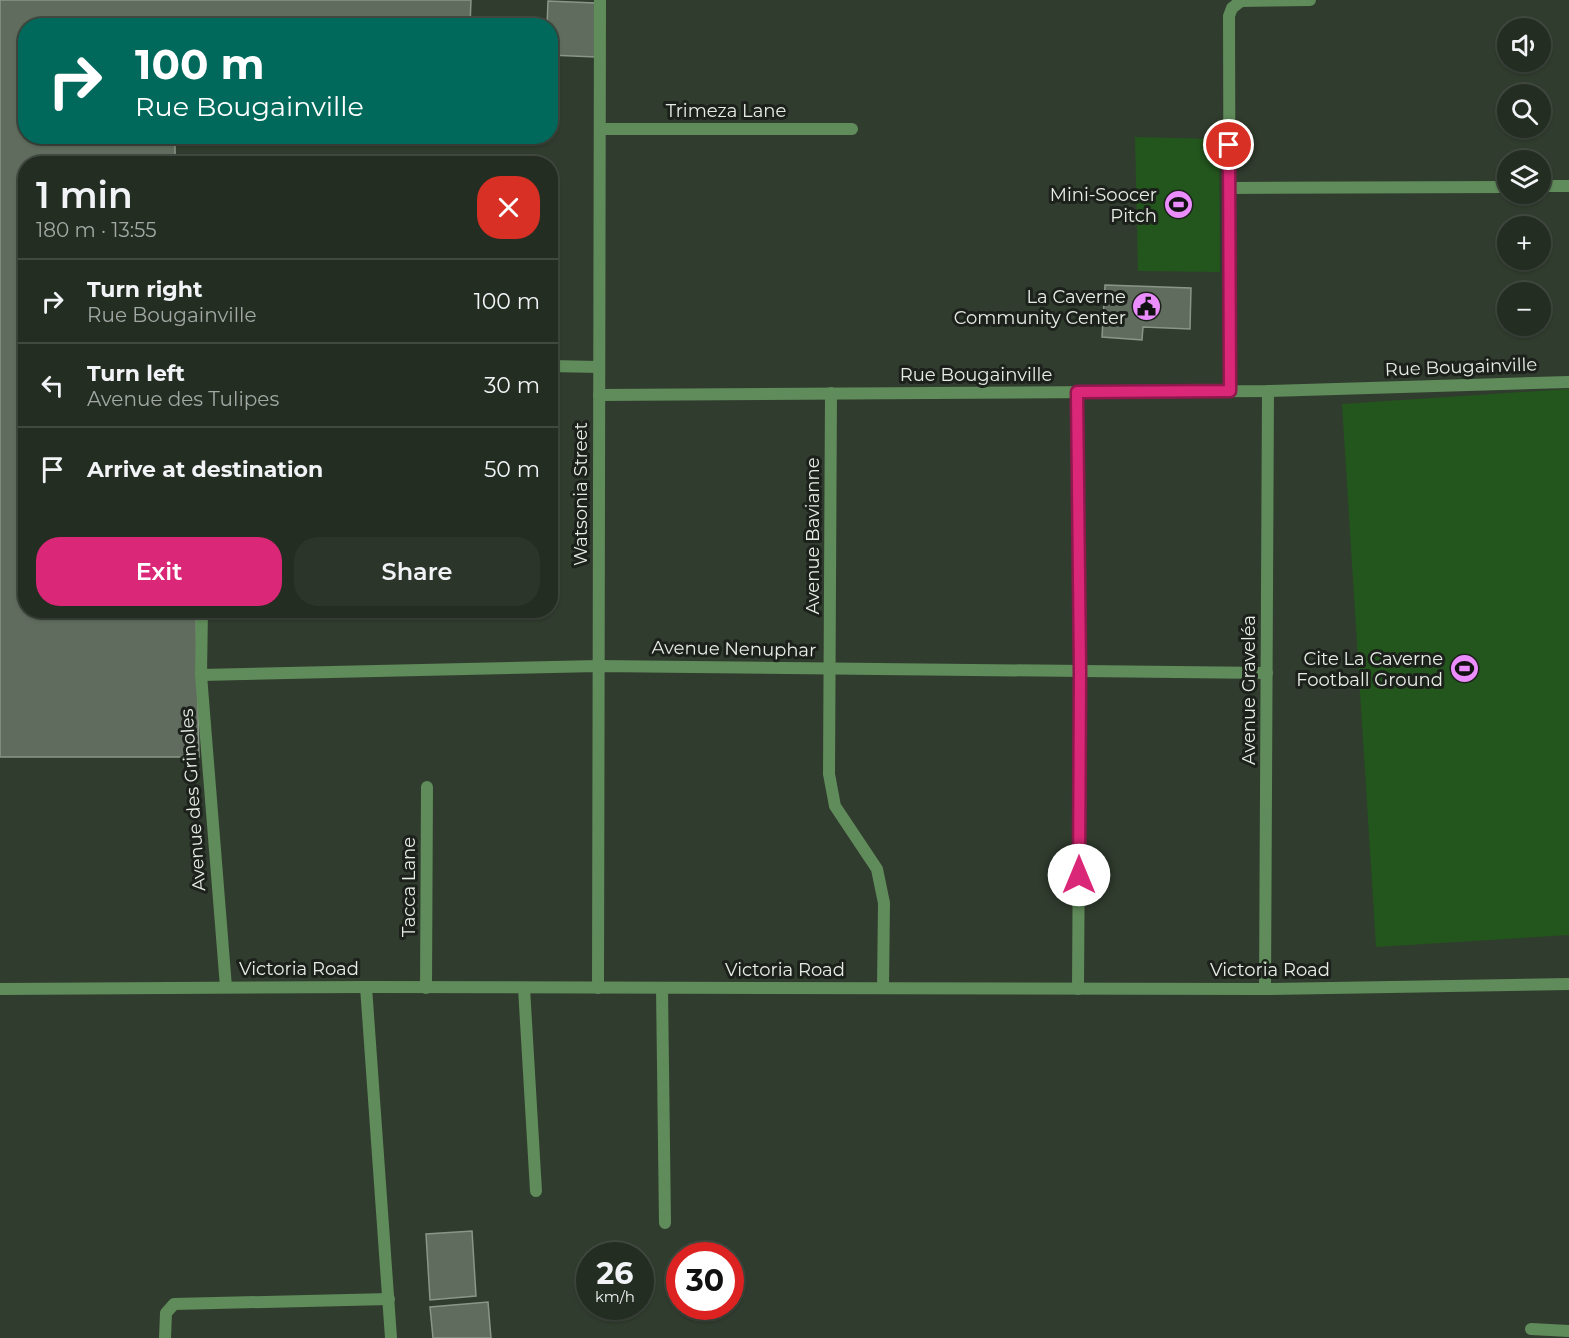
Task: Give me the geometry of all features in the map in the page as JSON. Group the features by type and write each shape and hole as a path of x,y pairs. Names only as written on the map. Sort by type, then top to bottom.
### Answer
{"street":[{"name":"Watsonia Street","path":"598,988 600,0"},
{"path":"1230,391 1229,16 1232,8 1241,2 1310,0"},
{"name":"Trimeza Lane","path":"600,129 852,129"},
{"path":"1229,188 1497,186"},
{"path":"1551,186 1569,186"},
{"path":"558,366 599,367"},
{"name":"Rue Bougainville","path":"599,395 1268,391 1569,382"},
{"name":"Avenue Graveléa","path":"1265,989 1268,391"},
{"path":"1077,392 1080,672 1078,989"},
{"name":"Avenue Bavianne","path":"831,393 829,774 835,806 877,869 884,903 883,988"},
{"name":"Avenue des Grinoles","path":"202,618 201,675 226,987"},
{"name":"Avenue Nenuphar","path":"201,675 598,666 1267,673"},
{"name":"Tacca Lane","path":"426,988 428,787"},
{"name":"Victoria Road","path":"0,989 366,987 1265,989 1569,984"},
{"path":"366,987 391,1338"},
{"path":"524,988 536,1191"},
{"path":"662,988 666,1223"},
{"path":"165,1338 166,1313 174,1304 389,1299"},
{"path":"1531,1329 1569,1331"}],"green space":[{"name":"Mini-Soocer Pitch","path":"1135,137 1219,139 1220,272 1138,271"},
{"name":"Cite La Caverne Football Ground","path":"1569,389 1569,935 1376,947 1342,404"}],"building":[{"path":"0,0 471,0 470,18 18,18 18,144 175,144 175,156 18,156 18,618 196,618 199,757 0,757"},
{"path":"548,1 595,3 595,57 558,55 558,18 547,18"},
{"name":"La Caverne Community Center","path":"1105,285 1191,288 1190,329 1143,327 1142,340 1102,337"},
{"path":"472,1231 476,1296 430,1300 426,1234"},
{"path":"488,1302 491,1338 433,1338 430,1307"}],"place":[{"name":"Mini-Soocer Pitch","path":"1178,205"},
{"name":"La Caverne Community Center","path":"1147,307"},
{"name":"Cite La Caverne Football Ground","path":"1464,669"}],"route":[{"path":"1079,875 1080,672 1077,392 1230,391 1229,145"}]}
